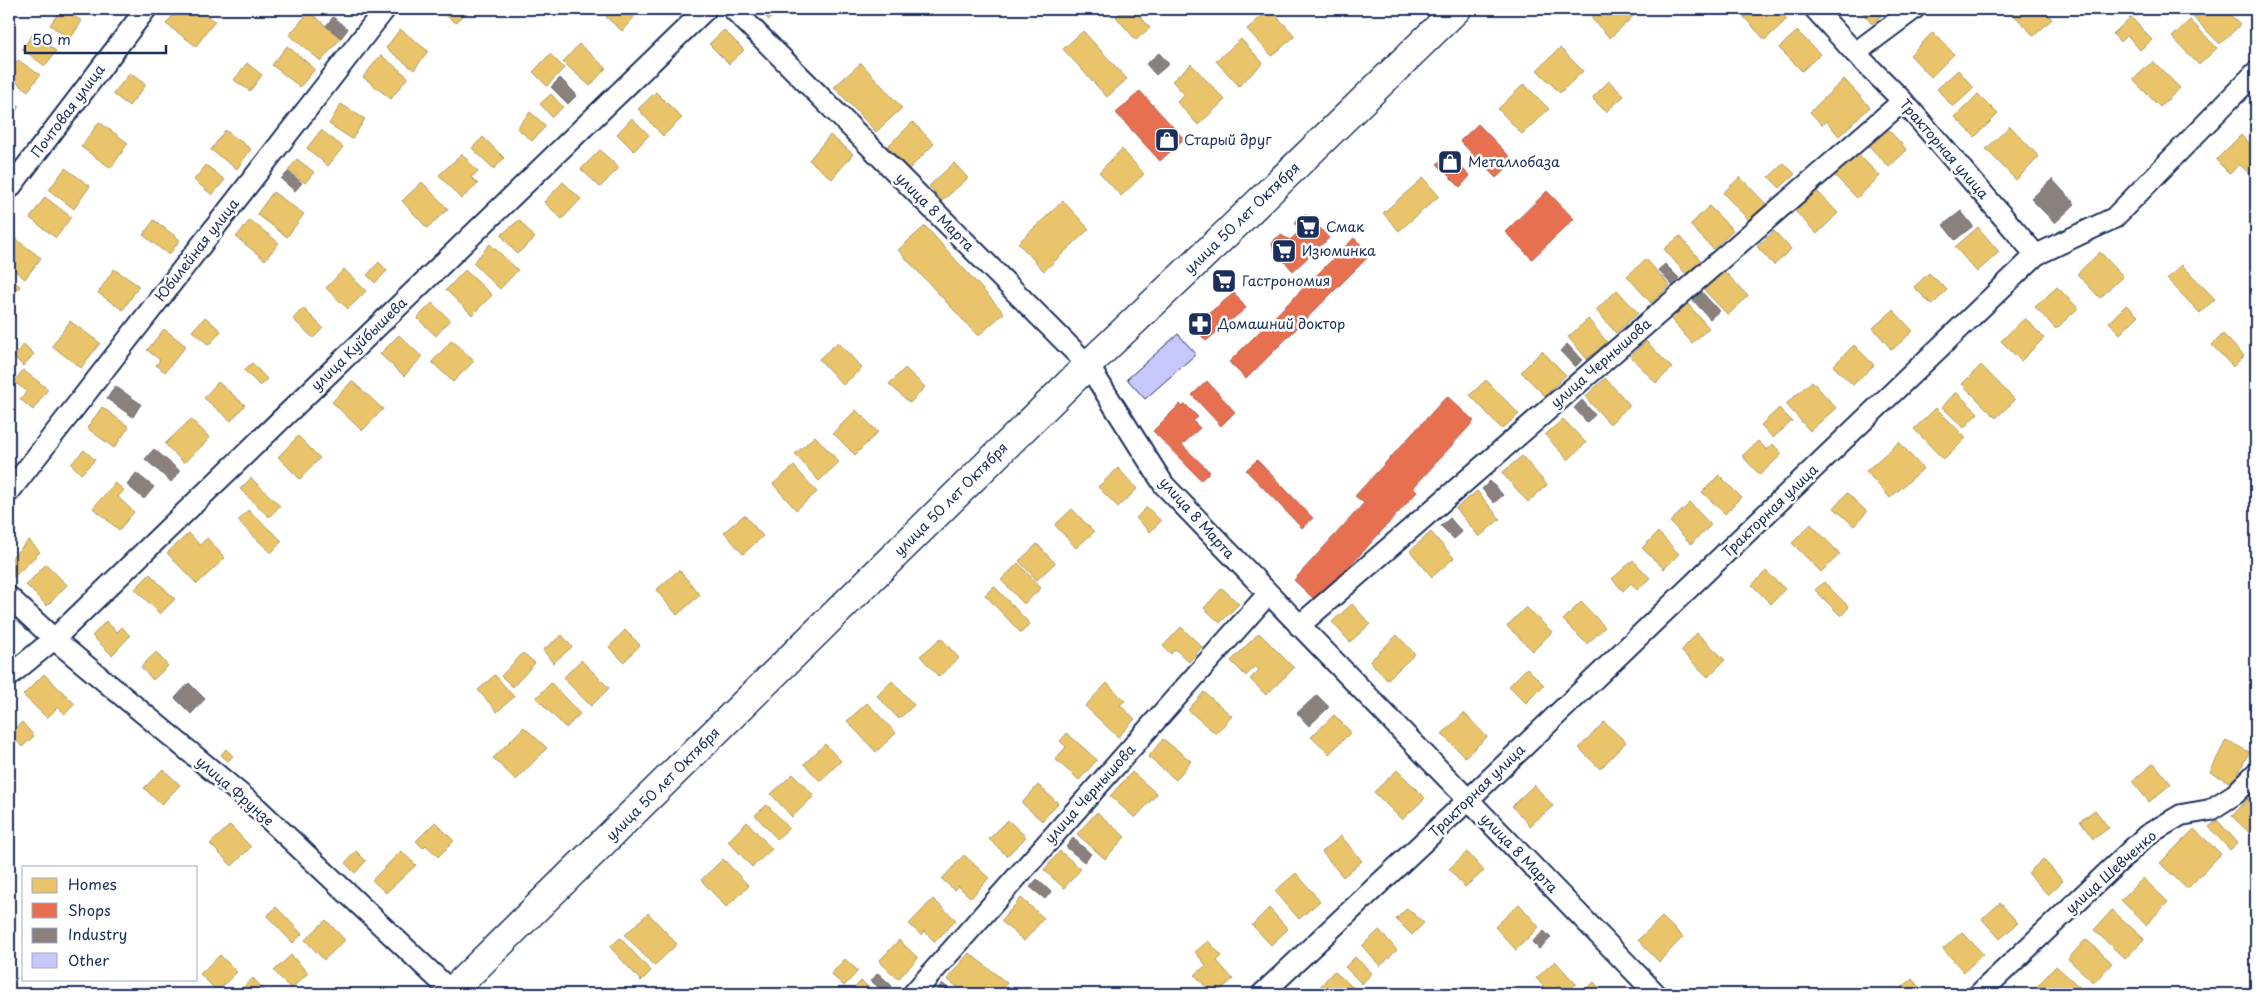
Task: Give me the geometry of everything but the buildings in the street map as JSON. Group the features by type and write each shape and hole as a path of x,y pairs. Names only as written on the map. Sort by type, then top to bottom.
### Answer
{"main road":[{"name":"улица 50 лет Октября","path":"451,993 1088,365 1457,9"}],"street":[{"name":"Почтовая улица","path":"9,189 146,9"},
{"name":"Юбилейная улица","path":"9,492 385,9"},
{"name":"улица Куйбышева","path":"9,676 54,639 706,9"},
{"name":"улица 8 Марта","path":"733,9 1088,365 1164,485 1468,800 1648,992"},
{"name":"Тракторная улица","path":"1262,994 1468,800 2036,255 1903,101 1855,53 1815,9"},
{"path":"1855,53 1914,9"},
{"path":"2036,255 2114,218 2256,72"},
{"name":"улица Чернышова","path":"1299,626 1903,101"},
{"name":"улица Чернышова","path":"913,994 1268,594"},
{"name":"улица Фрунзе","path":"9,597 54,639 256,807 451,993"},
{"name":"улица Шевченко","path":"1979,994 2148,835 2181,816 2210,810 2235,794 2256,774"}],"place":[{"name":"Старый друг","path":"1167,140"},
{"name":"Металлобаза","path":"1450,162"},
{"name":"Смак","path":"1308,227"},
{"name":"Изюминка","path":"1284,251"},
{"name":"Гастрономия","path":"1224,281"},
{"name":"Домашний доктор","path":"1200,324"}]}
